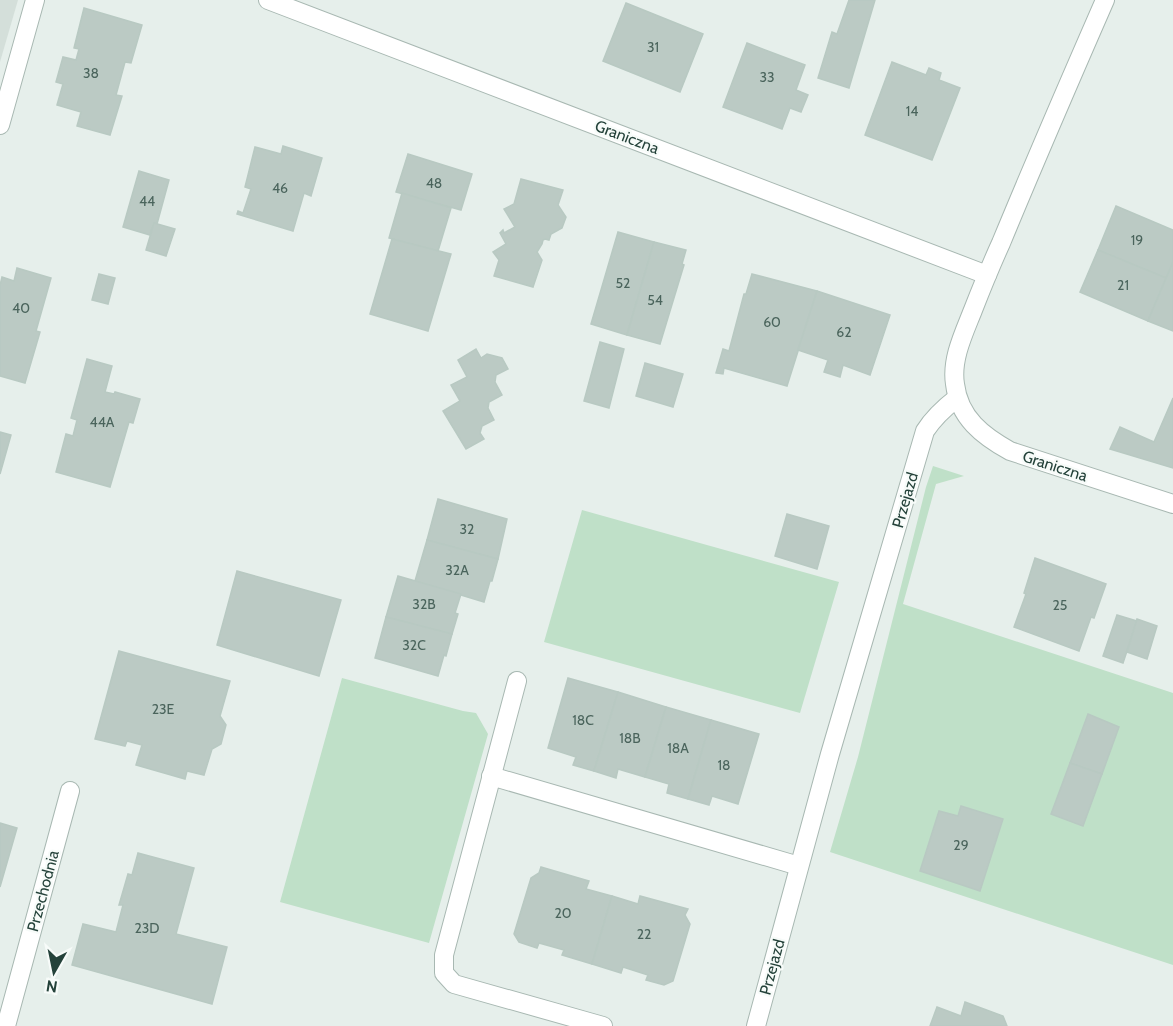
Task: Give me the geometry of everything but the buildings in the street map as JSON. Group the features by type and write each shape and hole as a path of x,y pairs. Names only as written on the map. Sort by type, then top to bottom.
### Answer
{"street":[{"path":"0,125 35,0"},
{"name":"Graniczna","path":"268,0 987,275"},
{"path":"957,398 954,382 957,355 987,275 1105,0"},
{"name":"Graniczna","path":"957,398 965,414 976,426 989,439 1010,451 1173,504"},
{"name":"Przejazd","path":"756,1026 830,754 925,431 933,418 957,398"},
{"path":"517,681 444,955 444,973 454,984 603,1026"},
{"path":"491,776 800,866"},
{"name":"Przechodnia","path":"6,1026 70,791"}],"shaded area":[{"path":"0,0 18,0 0,62"}],"green space":[{"path":"933,466 964,476 936,484 903,604 1173,693 1173,965 830,852 858,757"},
{"path":"582,510 839,582 800,713 544,642"},
{"path":"342,678 476,713 488,734 429,943 280,902"}]}
